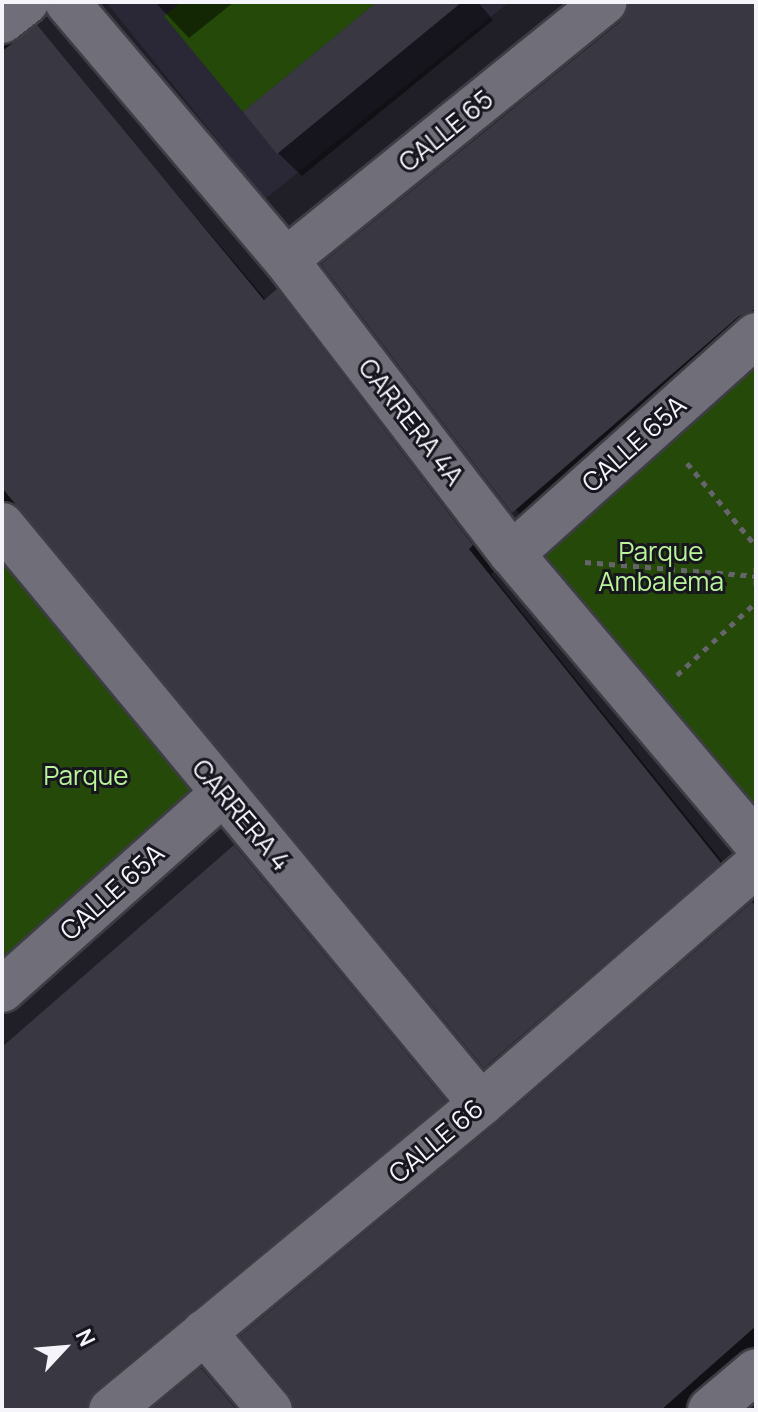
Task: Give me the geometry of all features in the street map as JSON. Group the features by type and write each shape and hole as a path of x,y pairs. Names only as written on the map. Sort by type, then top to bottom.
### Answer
{"street":[{"path":"2,21 26,2"},
{"name":"CARRERA 4A","path":"67,2 286,260 512,554 756,843"},
{"name":"CALLE 65","path":"286,260 560,16 605,2"},
{"name":"CALLE 65A","path":"512,554 756,335"},
{"name":"CARRERA 4","path":"2,525 481,1104"},
{"name":"CALLE 65A","path":"2,990 223,793"},
{"name":"CALLE 66","path":"111,1410 481,1104 756,865"},
{"path":"204,1332 270,1410"}],"path":[{"path":"655,426 756,546"},
{"path":"512,554 755,576"},
{"path":"756,567 756,588"},
{"path":"641,707 756,602"}],"shaded area":[{"path":"106,2 506,2 507,4 265,199"}],"green space":[{"path":"181,2 377,2 243,112 164,16"},
{"name":"Parque Ambalema","path":"756,360 756,824 531,557"},
{"name":"Parque","path":"2,551 204,786 2,960"}],"building":[{"path":"377,2 462,2 277,154 243,112"},
{"path":"629,2 756,2 756,309 739,316 512,513 321,264 621,21"},
{"path":"37,25 264,300 277,289 473,545 469,549 721,863 484,1068 2,488 2,51"},
{"path":"234,845 446,1101 95,1391 87,1410 2,1410 2,1047"},
{"path":"752,902 756,908 756,1326 661,1410 294,1410 289,1394 240,1336 497,1123"},
{"path":"201,1368 237,1410 150,1410"}]}
